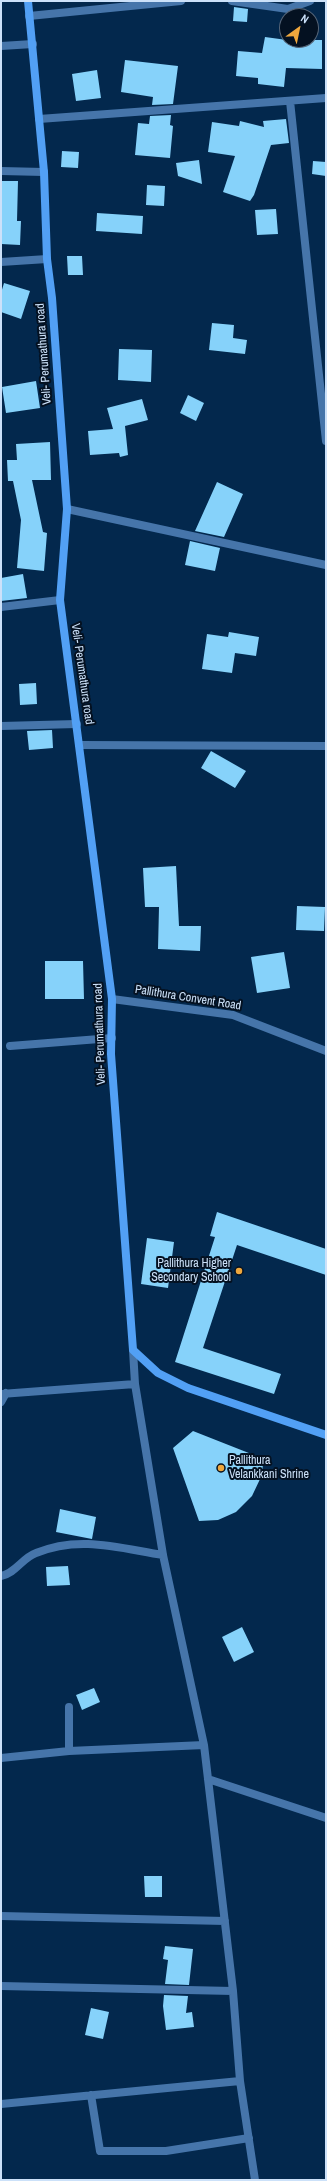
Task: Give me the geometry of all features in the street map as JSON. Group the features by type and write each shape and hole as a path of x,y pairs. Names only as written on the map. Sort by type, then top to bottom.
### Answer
{"main road":[{"name":"Veli- Perumathura road","path":"28,1 44,172 47,260 52,298 67,509 60,600 112,999 112,1038 133,1350"},
{"path":"133,1350 158,1373 188,1388 326,1435"}],"street":[{"path":"29,16 181,1"},
{"path":"232,1 288,9 310,1"},
{"path":"1,46 33,44"},
{"path":"38,119 326,98"},
{"path":"290,101 325,418 326,441"},
{"path":"1,171 44,172"},
{"path":"1,262 47,260"},
{"path":"67,509 326,565"},
{"path":"1,606 60,600"},
{"path":"1,726 77,724"},
{"path":"80,745 326,746"},
{"name":"Pallithura Convent Road","path":"112,999 234,1015 326,1051"},
{"path":"10,1046 112,1038"},
{"path":"133,1350 135,1384 163,1555 204,1745 233,1991 240,2081 255,2180"},
{"path":"1,1402 4,1394 135,1384"},
{"path":"1,1576 13,1572 28,1557 37,1552 60,1545 81,1542 163,1555"},
{"path":"69,1707 69,1751"},
{"path":"1,1758 69,1751 204,1745"},
{"path":"208,1779 326,1818"},
{"path":"1,1916 225,1921"},
{"path":"1,1986 233,1991"},
{"path":"1,2104 240,2081"},
{"path":"91,2095 100,2151 166,2151 249,2138"}],"building":[{"path":"234,7 248,9 247,22 233,21"},
{"path":"265,37 279,39 279,48 319,48 319,40 322,40 322,69 286,68 284,87 258,84 258,78 236,76 238,51 262,53"},
{"path":"125,60 178,66 173,104 152,105 153,97 121,92"},
{"path":"97,70 101,98 76,101 72,74"},
{"path":"171,115 170,125 173,126 170,158 135,155 138,123 149,124 150,116"},
{"path":"286,119 289,143 271,145 254,195 250,201 223,192 235,156 208,152 212,122 239,126 240,121 264,127 263,121"},
{"path":"62,151 79,152 78,168 61,167"},
{"path":"199,160 202,184 178,176 176,163"},
{"path":"313,161 326,162 326,176 312,174"},
{"path":"1,181 18,181 17,221 21,221 20,245 1,244"},
{"path":"147,185 165,186 164,206 146,205"},
{"path":"276,209 278,234 257,235 255,210"},
{"path":"97,213 143,216 142,234 96,231"},
{"path":"67,256 82,256 83,275 68,275"},
{"path":"4,283 30,291 21,319 1,312 1,293"},
{"path":"212,323 234,325 233,338 247,340 245,354 209,350"},
{"path":"119,349 152,350 151,382 118,380"},
{"path":"36,381 40,408 6,413 2,387"},
{"path":"188,395 204,403 196,421 180,413"},
{"path":"142,399 148,420 125,426 128,455 120,457 119,453 90,455 88,431 113,429 107,408"},
{"path":"50,442 51,480 32,480 43,532 47,533 44,571 17,568 21,520 13,481 8,481 7,460 17,460 16,444"},
{"path":"217,482 243,494 224,537 195,531"},
{"path":"190,541 220,548 215,571 185,565"},
{"path":"23,574 27,598 1,601 1,578"},
{"path":"229,632 259,637 256,656 235,653 232,673 202,669 207,634 228,637"},
{"path":"36,683 37,704 20,705 19,684"},
{"path":"52,730 53,748 29,750 27,731"},
{"path":"211,751 246,771 235,788 201,768"},
{"path":"176,866 179,926 201,926 200,951 158,949 159,907 145,907 143,868"},
{"path":"297,906 325,907 324,931 296,930"},
{"path":"284,952 290,988 257,993 251,957"},
{"path":"45,961 83,961 84,999 45,999"},
{"path":"217,1212 326,1249 326,1275 237,1245 203,1348 281,1374 274,1394 175,1362 215,1237 210,1236"},
{"path":"147,1238 174,1242 168,1288 141,1284"},
{"name":"Pallithura Velankkani Shrine","path":"193,1431 264,1459 261,1477 252,1496 236,1512 218,1520 199,1521 173,1448"},
{"path":"60,1509 96,1517 92,1539 56,1532"},
{"path":"68,1566 70,1585 47,1586 46,1567"},
{"path":"242,1627 254,1652 234,1662 222,1637"},
{"path":"94,1688 100,1702 82,1710 76,1695"},
{"path":"144,1876 162,1876 162,1897 145,1897"},
{"path":"165,1946 193,1949 189,1985 165,1984 168,1960 163,1959"},
{"path":"164,1995 188,1996 186,2013 192,2012 194,2027 166,2030 163,2006"},
{"path":"91,2008 109,2012 103,2039 85,2035"}],"place":[{"name":"Pallithura Higher Secondary School","path":"239,1271"},
{"name":"Pallithura Velankkani Shrine","path":"221,1468"}]}
